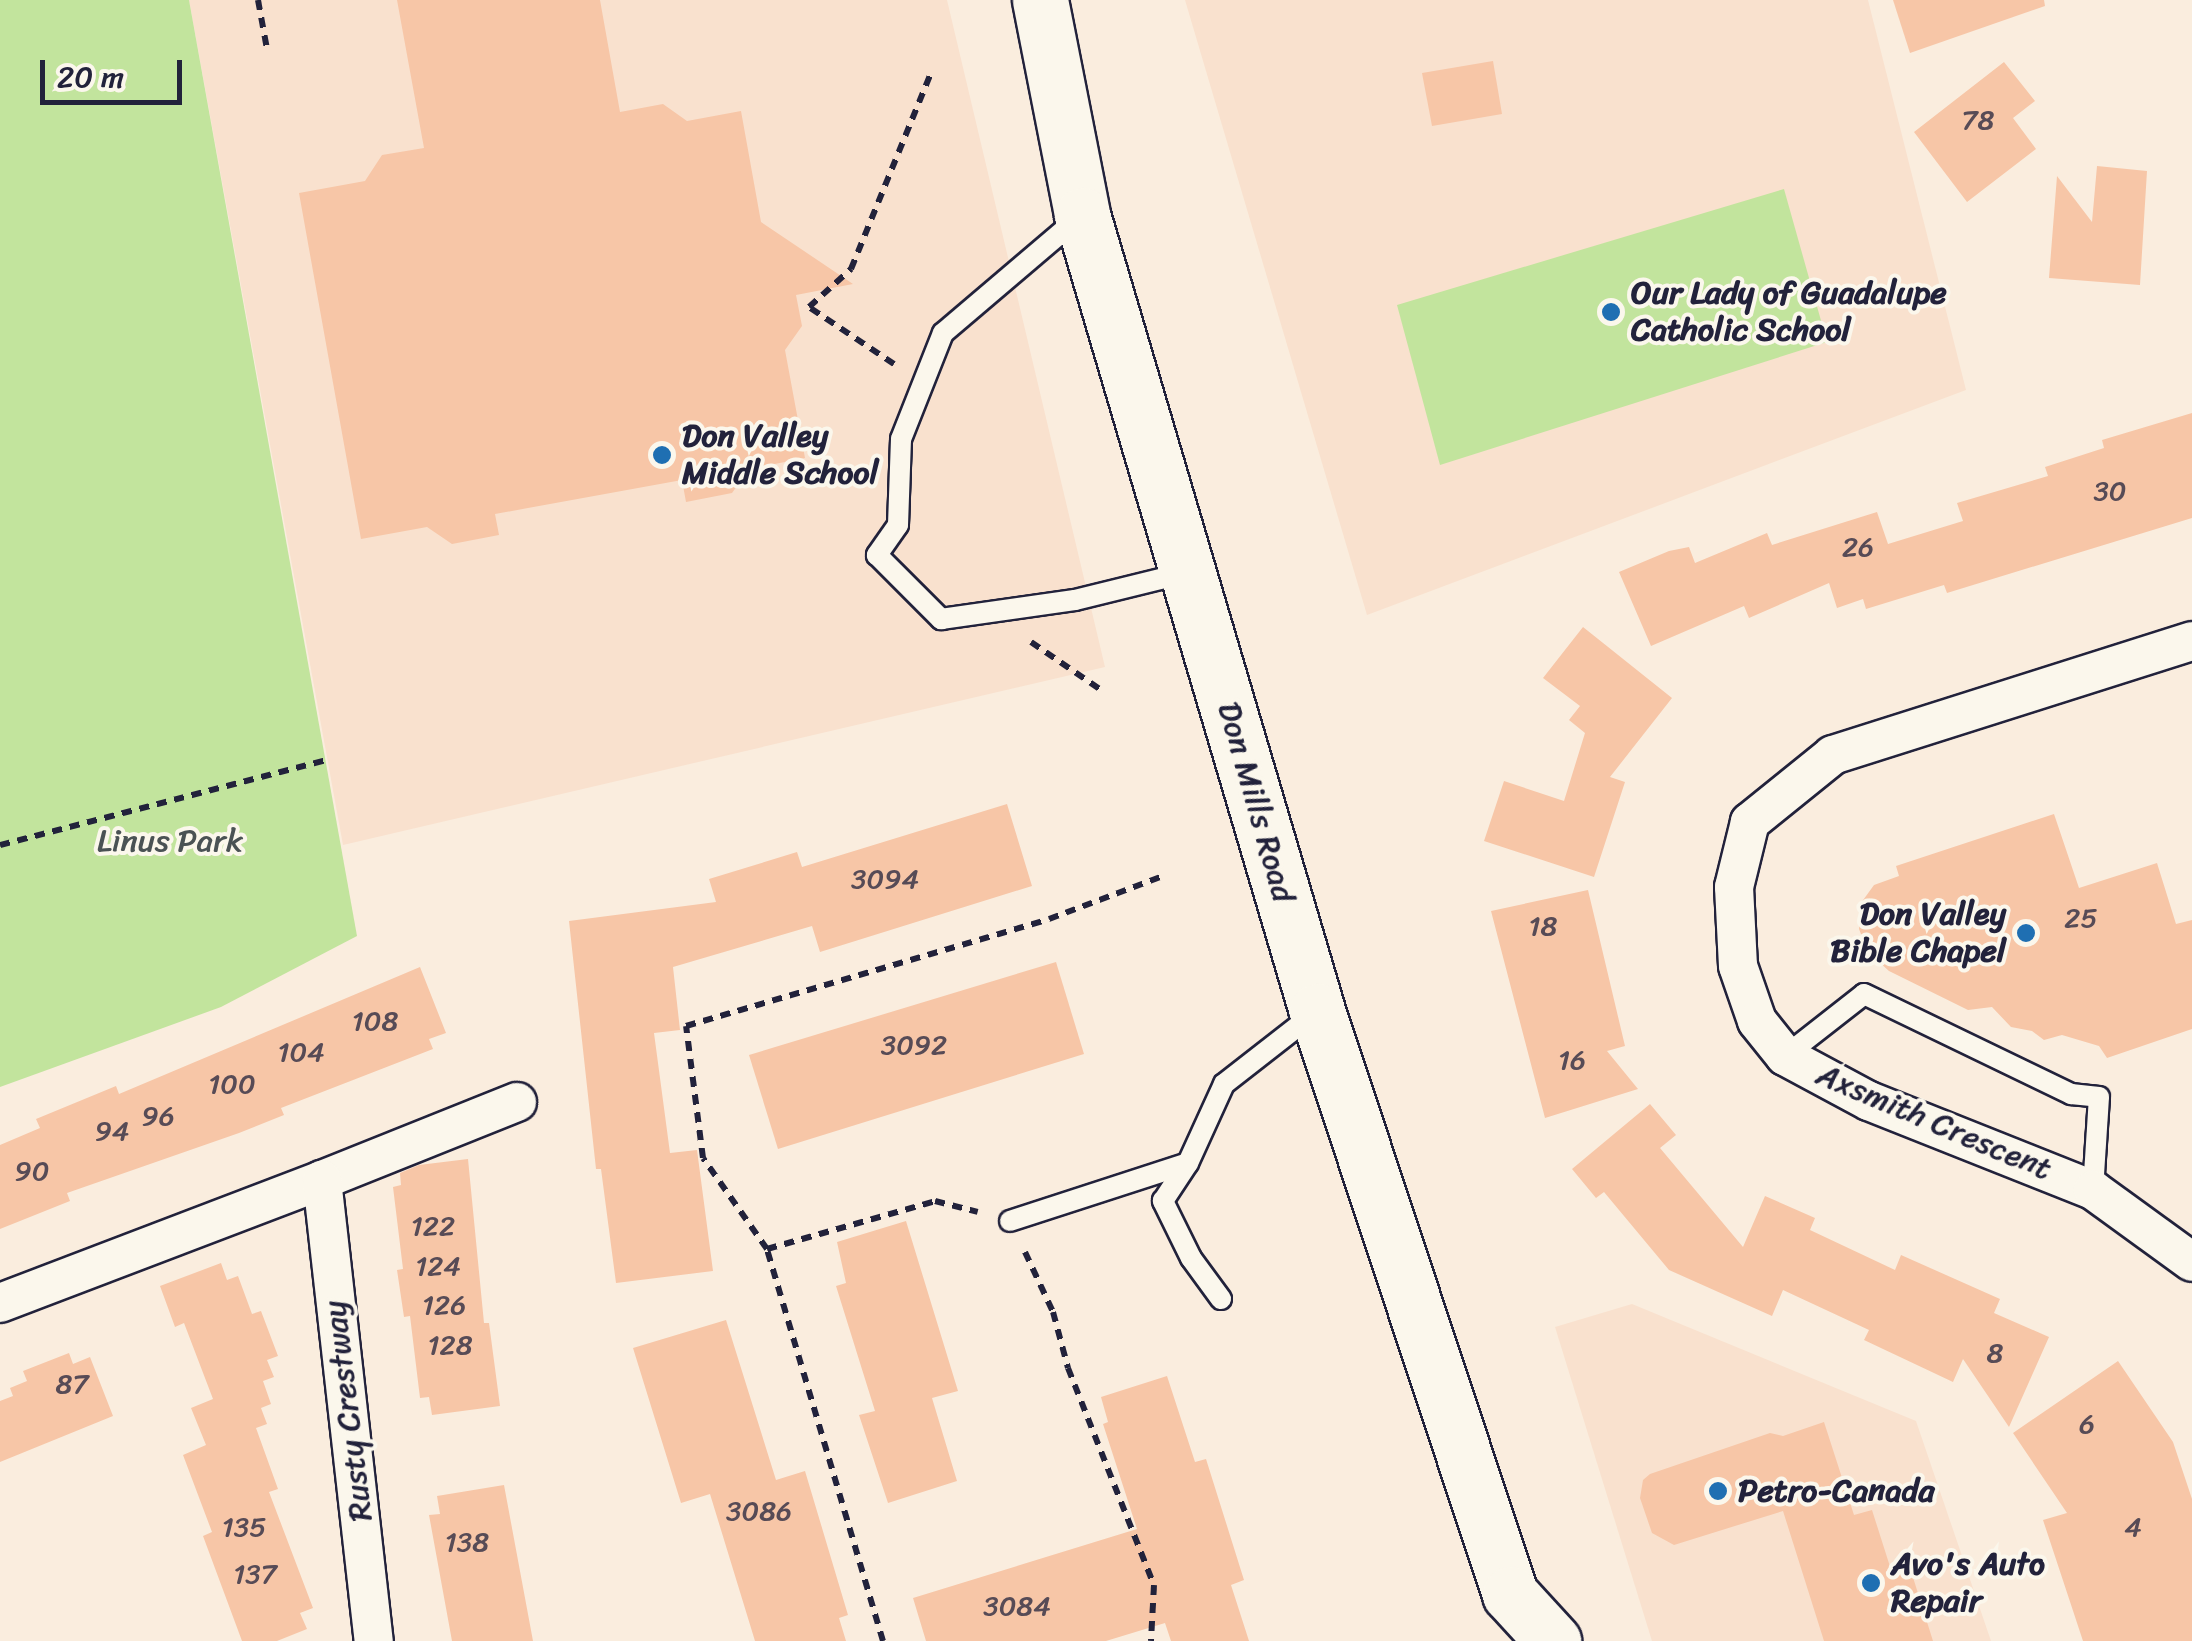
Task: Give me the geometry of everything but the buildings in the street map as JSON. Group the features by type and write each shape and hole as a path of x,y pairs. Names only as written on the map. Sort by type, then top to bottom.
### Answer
{"main road":[{"name":"Don Mills Road","path":"1040,0 1082,215 1317,1010 1502,1617 1553,1641"}],"street":[{"name":"Axsmith Crescent","path":"2192,640 1833,755 1750,822 1734,887 1738,966 1757,1021 1785,1056 1870,1102 2093,1190 2192,1262"},
{"path":"0,1303 517,1102"},
{"name":"Rusty Crestway","path":"322,1180 374,1641"}],"lane":[{"path":"1082,215 943,334 901,439 898,526 877,556 941,620 1075,600 1188,572"},
{"path":"1785,1056 1864,994 2071,1094 2099,1097 2093,1190"},
{"path":"1221,1299 1191,1258 1162,1201 1188,1163 1224,1084 1317,1010"},
{"path":"1010,1221 1188,1163"}],"path":[{"path":"258,0 267,49"},
{"path":"924,384 809,306 851,270 931,73"},
{"path":"990,615 1104,692"},
{"path":"0,845 326,760"},
{"path":"884,1641 767,1249 703,1158 686,1026 1048,919 1160,877"},
{"path":"767,1249 935,1201 1010,1221 1053,1312 1068,1368 1154,1585 1151,1641"}],"shaded area":[{"name":"Don Valley Middle School","path":"189,0 947,0 1105,667 343,845"},
{"name":"Our Lady of Guadalupe Catholic School","path":"1185,0 1868,0 1966,390 1367,615"},
{"path":"1632,1304 1916,1421 1991,1641 1652,1641 1555,1327"}],"green space":[{"name":"Linus Park","path":"0,0 189,0 357,936 221,1007 0,1087"},
{"path":"1784,189 1827,342 1440,465 1397,305"}],"place":[{"name":"Our Lady of Guadalupe Catholic School","path":"1611,312"},
{"name":"Don Valley Middle School","path":"662,455"},
{"name":"Don Valley Bible Chapel","path":"2026,933"},
{"name":"Petro-Canada","path":"1718,1491"},
{"name":"Avo's Auto Repair","path":"1871,1583"}]}
